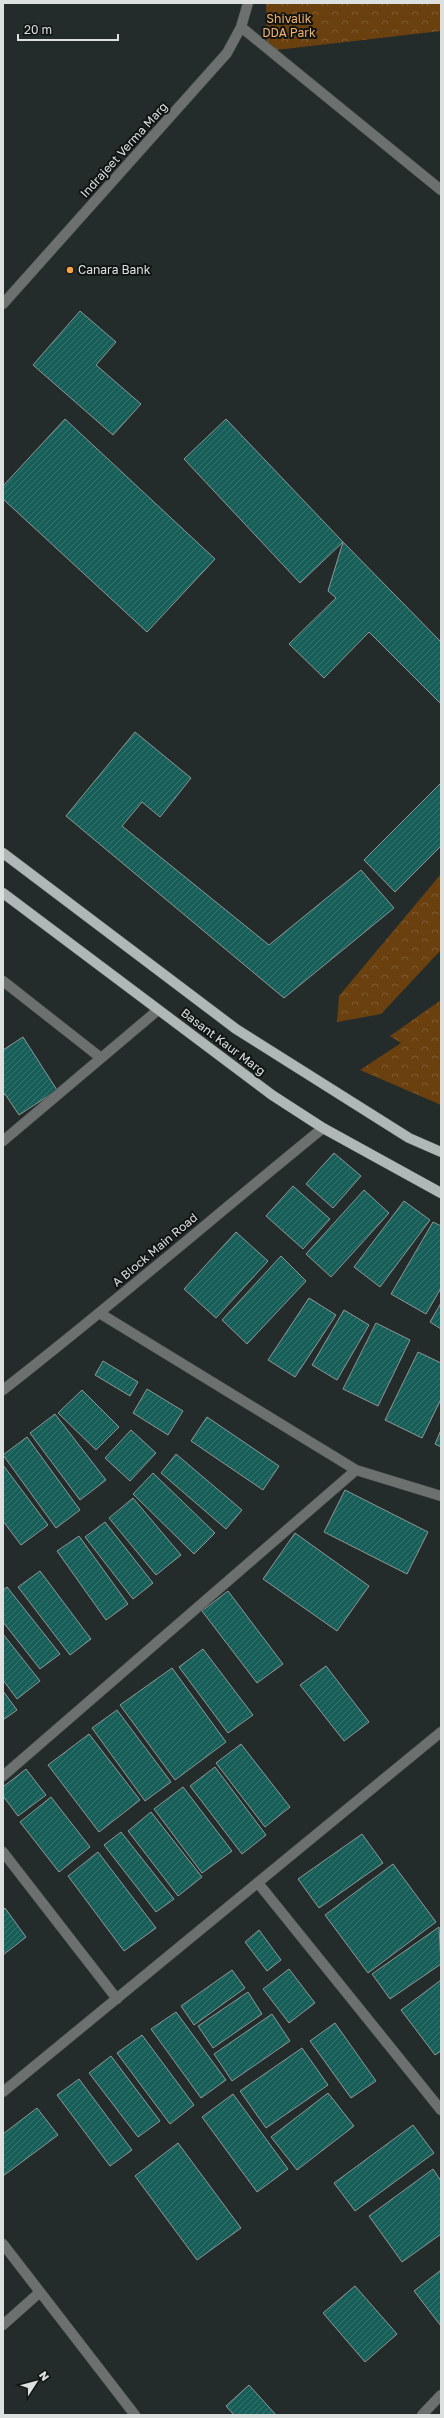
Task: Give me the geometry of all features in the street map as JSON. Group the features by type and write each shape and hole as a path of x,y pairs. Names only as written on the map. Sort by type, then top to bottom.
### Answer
{"main road":[{"name":"Basant Kaur Marg","path":"3,853 236,1029 409,1138 441,1152"},
{"name":"Basant Kaur Marg","path":"3,893 265,1090 323,1128 441,1193"}],"street":[{"name":"Indrajeet Verma Marg","path":"3,304 227,53 240,27 248,3"},
{"path":"240,27 441,190"},
{"path":"3,981 102,1058"},
{"path":"3,1141 158,1010"},
{"name":"A Block Main Road","path":"3,1390 101,1314 137,1281 323,1128"},
{"path":"101,1314 356,1470 441,1496"},
{"path":"3,1776 356,1470"},
{"path":"3,2092 441,1732"},
{"path":"3,1852 117,1999"},
{"path":"258,1883 441,2110"},
{"path":"3,2244 135,2415"},
{"path":"3,2325 40,2292"},
{"path":"422,2415 441,2395"}],"green space":[{"name":"Shivalik DDA Park","path":"266,3 441,3 441,31 267,51"},
{"path":"441,874 441,950 381,1014 337,1022 339,996"},
{"path":"441,1000 441,1105 360,1070 401,1043 390,1036"}],"building":[{"path":"80,311 116,342 96,365 141,404 113,435 33,365"},
{"path":"65,419 215,559 147,632 3,499 3,486"},
{"path":"226,419 343,542 300,583 184,459"},
{"path":"343,542 441,642 441,704 369,632 324,678 289,644 336,598 328,591"},
{"path":"135,732 191,778 160,817 142,802 122,826 269,945 361,870 394,908 284,998 66,816"},
{"path":"441,783 441,846 395,892 364,860"},
{"path":"23,1037 57,1090 19,1115 5,1094 3,1095 3,1050"},
{"path":"334,1153 361,1176 333,1208 306,1184"},
{"path":"293,1186 330,1219 303,1249 266,1216"},
{"path":"364,1190 389,1213 331,1277 306,1254"},
{"path":"404,1201 430,1220 380,1287 354,1267"},
{"path":"433,1222 441,1226 441,1288 426,1314 391,1294"},
{"path":"236,1232 268,1261 216,1318 184,1289"},
{"path":"281,1256 306,1281 247,1344 222,1320"},
{"path":"309,1298 336,1315 295,1377 268,1360"},
{"path":"441,1303 441,1329 430,1322"},
{"path":"344,1310 369,1325 337,1380 312,1365"},
{"path":"376,1323 410,1340 378,1406 343,1389"},
{"path":"418,1352 441,1363 441,1399 422,1438 385,1420"},
{"path":"103,1361 138,1382 130,1396 95,1375"},
{"path":"147,1389 183,1411 168,1435 133,1413"},
{"path":"82,1390 119,1427 96,1450 58,1413"},
{"path":"55,1414 106,1480 80,1500 30,1433"},
{"path":"207,1417 279,1466 263,1490 191,1441"},
{"path":"131,1430 156,1453 130,1481 105,1458"},
{"path":"441,1430 441,1447 435,1444"},
{"path":"27,1437 80,1510 56,1528 3,1455"},
{"path":"176,1454 242,1510 226,1529 161,1473"},
{"path":"3,1465 48,1525 21,1545 3,1521"},
{"path":"153,1473 215,1533 194,1554 133,1494"},
{"path":"345,1490 428,1532 407,1574 324,1532"},
{"path":"133,1498 181,1555 156,1575 109,1518"},
{"path":"105,1522 153,1583 133,1599 85,1537"},
{"path":"295,1533 369,1586 337,1631 263,1579"},
{"path":"79,1536 128,1604 106,1620 57,1551"},
{"path":"40,1571 91,1639 70,1655 18,1587"},
{"path":"7,1587 60,1654 40,1669 3,1622 3,1590"},
{"path":"228,1591 283,1664 257,1683 202,1611"},
{"path":"3,1634 40,1681 17,1699 3,1680"},
{"path":"203,1649 253,1715 228,1733 179,1667"},
{"path":"326,1666 369,1722 344,1741 300,1685"},
{"path":"172,1668 226,1742 175,1780 120,1705"},
{"path":"3,1691 17,1710 3,1720"},
{"path":"117,1710 171,1782 145,1801 92,1728"},
{"path":"89,1734 140,1800 99,1832 48,1765"},
{"path":"241,1744 290,1807 265,1827 216,1763"},
{"path":"215,1767 266,1835 242,1854 190,1786"},
{"path":"26,1769 46,1795 18,1816 3,1796 3,1787"},
{"path":"183,1787 232,1851 202,1873 154,1809"},
{"path":"51,1797 90,1847 59,1872 20,1822"},
{"path":"151,1812 202,1877 178,1896 128,1831"},
{"path":"121,1832 174,1899 156,1912 104,1845"},
{"path":"362,1834 383,1863 319,1908 298,1879"},
{"path":"98,1852 156,1928 124,1951 68,1876"},
{"path":"393,1864 436,1922 368,1973 325,1915"},
{"path":"5,1908 26,1937 3,1955 3,1910"},
{"path":"439,1927 441,1964 390,1999 372,1974"},
{"path":"259,1930 281,1960 267,1971 245,1942"},
{"path":"289,1969 315,2003 289,2023 263,1989"},
{"path":"232,1970 245,1988 194,2025 181,2006"},
{"path":"441,1980 441,2051 435,2055 401,2010"},
{"path":"248,1992 262,2014 213,2048 198,2026"},
{"path":"176,2012 226,2080 201,2098 151,2029"},
{"path":"272,2014 290,2041 232,2081 214,2054"},
{"path":"335,2023 376,2081 351,2098 310,2041"},
{"path":"142,2035 194,2105 170,2124 117,2053"},
{"path":"302,2048 328,2085 266,2128 240,2091"},
{"path":"111,2056 160,2121 138,2137 89,2073"},
{"path":"79,2079 132,2150 110,2166 57,2095"},
{"path":"328,2093 354,2126 297,2170 271,2137"},
{"path":"233,2094 288,2169 257,2192 202,2117"},
{"path":"37,2108 58,2135 3,2176 3,2134"},
{"path":"413,2125 434,2153 355,2211 334,2183"},
{"path":"178,2143 241,2228 197,2260 135,2176"},
{"path":"433,2169 441,2181 441,2234 402,2262 369,2216"},
{"path":"441,2270 441,2326 414,2291"},
{"path":"355,2286 397,2334 365,2362 323,2313"},
{"path":"249,2385 276,2415 234,2415 226,2406"}],"place":[{"name":"Canara Bank","path":"70,270"}]}
